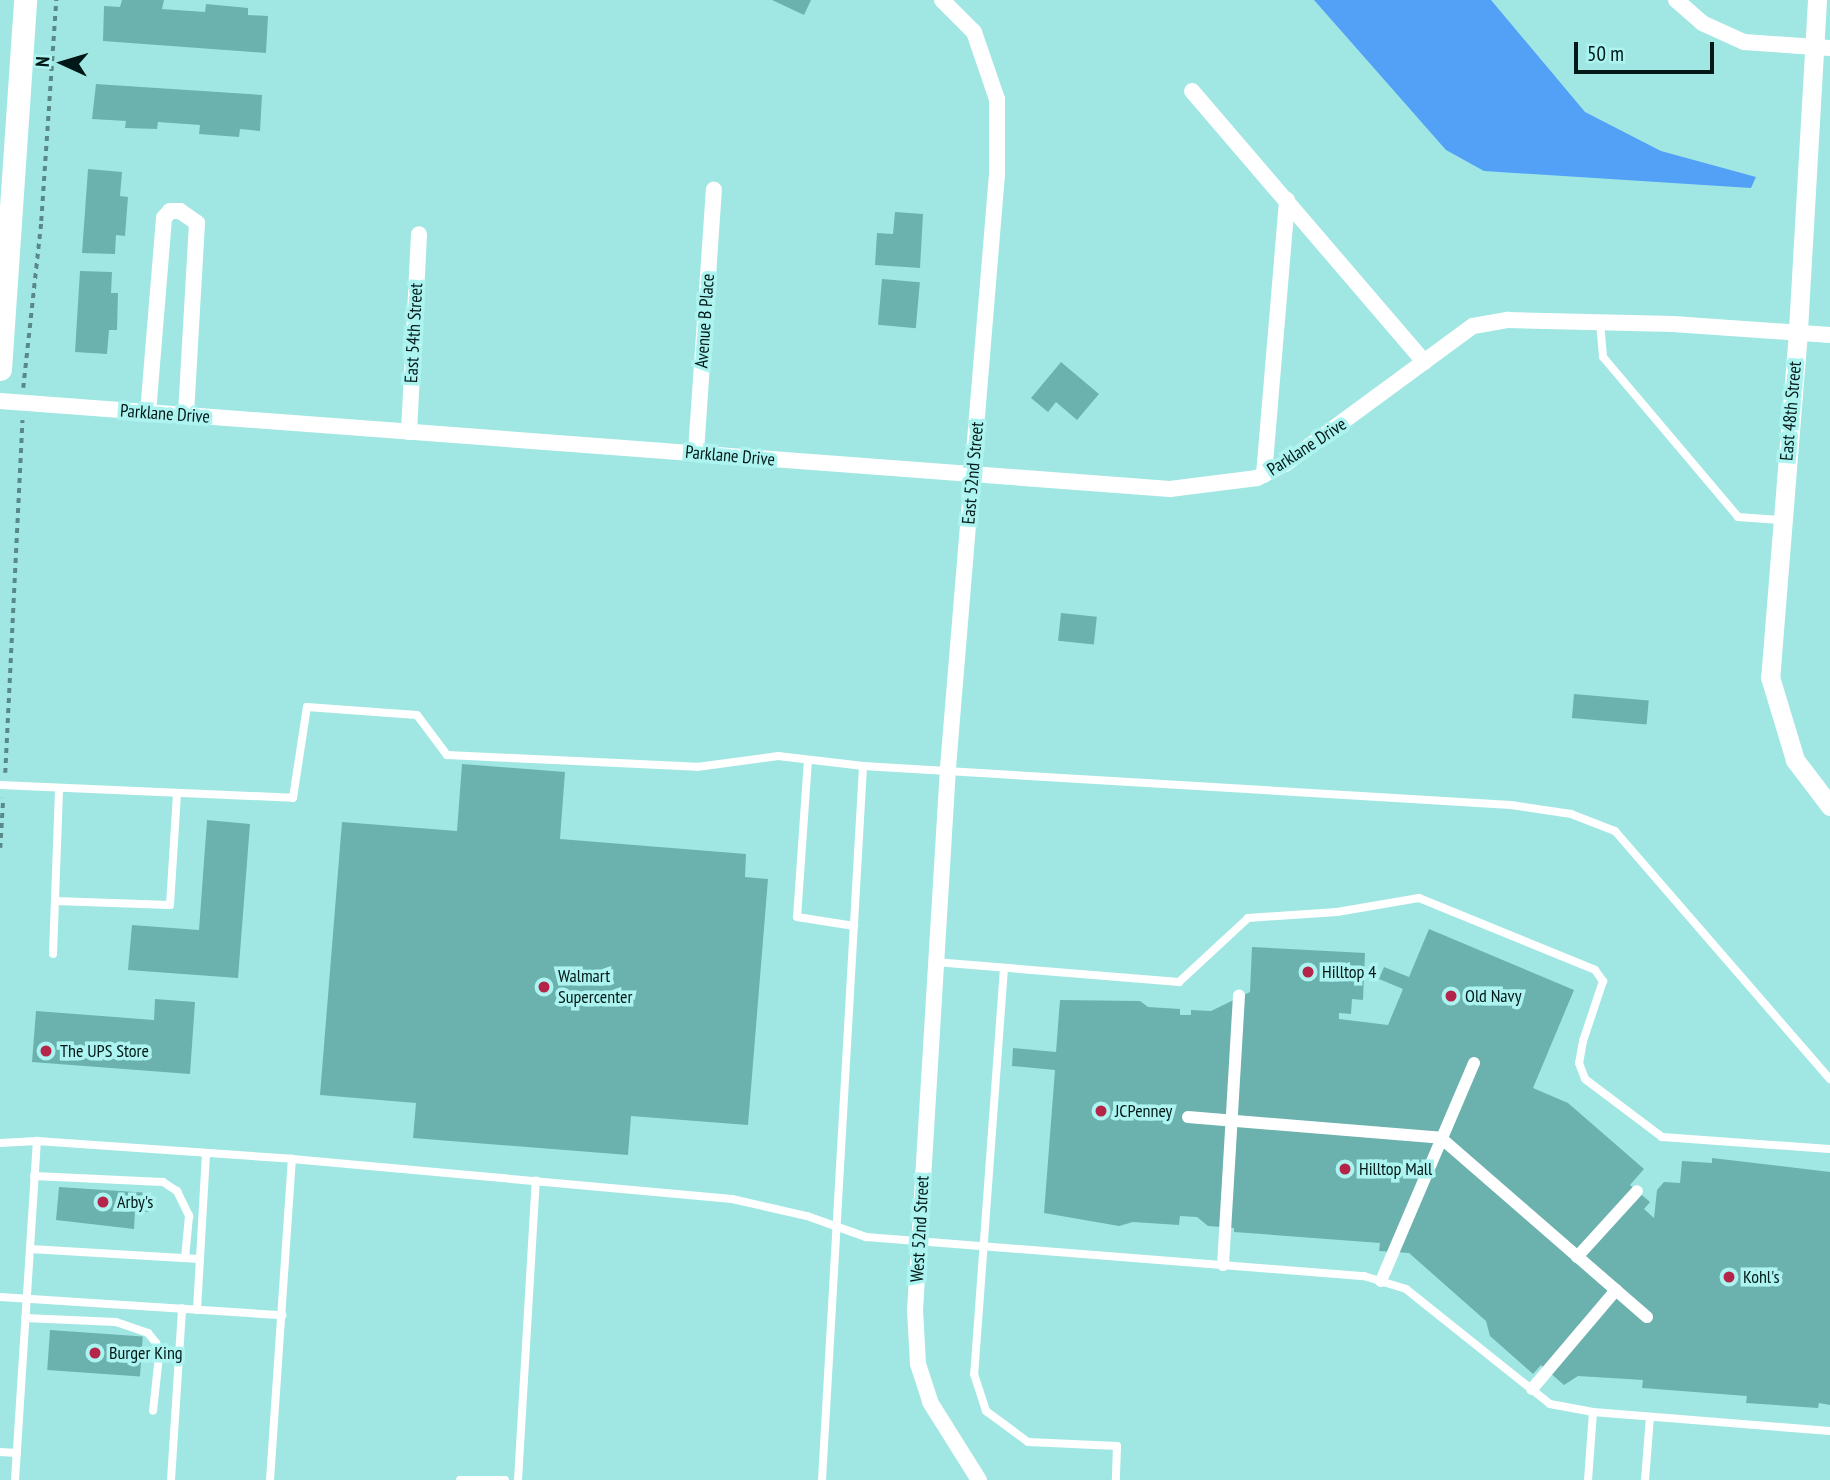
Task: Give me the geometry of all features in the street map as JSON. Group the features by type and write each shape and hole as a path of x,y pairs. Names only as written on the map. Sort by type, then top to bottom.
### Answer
{"main road":[{"path":"0,369 25,0"}],"street":[{"name":"East 52nd Street","path":"935,962 948,768 997,174 997,99 974,33 942,0"},
{"path":"1676,0 1702,23 1744,42 1822,48"},
{"name":"East 48th Street","path":"1817,0 1822,48 1770,677 1794,760 1830,806"},
{"path":"1192,90 1424,362"},
{"name":"Avenue B Place","path":"696,452 714,190"},
{"path":"1264,475 1287,200"},
{"path":"148,413 164,218 170,211 180,211 197,223 187,415"},
{"name":"East 54th Street","path":"409,432 419,234"},
{"name":"Parklane Drive","path":"0,401 1170,489 1213,486 1264,475 1336,430 1473,326 1508,320 1600,322 1830,335"},
{"name":"West 52nd Street","path":"935,962 919,1241 918,1364 930,1402 979,1480"},
{"path":"1223,1265 1239,995"},
{"path":"1381,1281 1474,1063"},
{"path":"1188,1117 1441,1138 1647,1317"},
{"path":"1577,1256 1637,1191"},
{"path":"1532,1389 1616,1290"}],"lane":[{"path":"1600,322 1603,357 1738,517 1781,520"},
{"path":"2,785 293,798 307,708 417,715 447,755 697,767 778,756 863,766 948,768 1511,805 1571,814 1615,831 1830,1079"},
{"path":"808,760 797,917 854,926"},
{"path":"822,1480 863,766"},
{"path":"53,954 59,788"},
{"path":"55,901 170,905 177,793"},
{"path":"935,962 1179,982 1248,918 1337,912 1419,898 1595,970 1603,981 1583,1041 1579,1063 1584,1079 1662,1137 1830,1149"},
{"path":"1003,968 974,1374 986,1411 1028,1442 1117,1446 1116,1480"},
{"path":"0,1143 37,1142 292,1159 732,1199 807,1216 866,1237 1364,1276 1406,1289 1550,1404 1593,1412 1830,1431"},
{"path":"15,1480 37,1142"},
{"path":"197,1310 206,1153"},
{"path":"270,1480 292,1159"},
{"path":"34,1176 163,1182 177,1191 189,1216 185,1258"},
{"path":"518,1480 536,1181"},
{"path":"30,1249 200,1259"},
{"path":"0,1297 282,1315"},
{"path":"171,1480 182,1308"},
{"path":"25,1318 116,1322 148,1333 159,1356 153,1411"},
{"path":"1588,1480 1593,1412"},
{"path":"1646,1480 1650,1417"},
{"path":"0,1452 17,1453"},
{"path":"460,1480 505,1480"}],"path":[{"path":"0,848 22,403 41,221 56,0"}],"water":[{"path":"1314,0 1491,0 1585,112 1661,151 1756,177 1751,188 1484,171 1446,150"}],"building":[{"path":"122,0 164,0 162,9 205,12 206,4 248,8 248,15 268,16 266,53 103,41 104,6 120,7"},
{"path":"772,0 811,0 804,15"},
{"path":"96,84 262,95 260,131 240,129 239,137 199,134 200,125 158,122 157,129 125,128 126,121 92,119"},
{"path":"88,169 122,172 120,196 128,197 125,236 116,235 115,254 82,253"},
{"path":"895,212 923,214 920,268 875,265 877,233 893,234"},
{"path":"80,271 112,272 111,293 118,293 117,330 109,330 107,354 75,352"},
{"path":"882,279 920,282 916,328 878,325"},
{"path":"1061,362 1099,394 1077,420 1056,402 1048,412 1031,398"},
{"path":"1061,613 1097,617 1094,645 1058,641"},
{"path":"1574,694 1649,701 1647,724 1572,718"},
{"name":"Walmart Supercenter","path":"462,764 565,772 560,839 746,854 745,877 768,879 748,1125 631,1116 628,1155 413,1138 416,1103 320,1095 342,822 457,831"},
{"path":"207,820 250,824 238,978 128,970 132,925 199,930"},
{"name":"Hilltop Mall","path":"1429,929 1574,990 1533,1088 1568,1103 1644,1169 1630,1185 1650,1202 1644,1209 1654,1218 1657,1190 1664,1182 1680,1183 1682,1161 1712,1163 1712,1158 1830,1172 1830,1405 1819,1403 1818,1408 1746,1403 1747,1396 1642,1388 1643,1380 1578,1376 1564,1385 1541,1365 1533,1374 1490,1336 1486,1321 1409,1253 1379,1251 1380,1243 1234,1232 1234,1228 1208,1226 1197,1217 1180,1216 1179,1225 1133,1222 1119,1226 1044,1213 1055,1070 1012,1066 1013,1048 1056,1052 1060,1000 1140,1001 1148,1007 1180,1009 1180,1015 1191,1015 1191,1010 1211,1011 1250,992 1252,947 1365,953 1363,1000 1352,999 1351,1014 1339,1013 1339,1019 1388,1025 1403,989 1379,979 1384,967 1409,977"},
{"path":"155,999 195,1002 190,1074 32,1062 36,1011 154,1020"},
{"name":"Arby's","path":"59,1187 150,1193 149,1212 135,1211 134,1229 56,1220"},
{"name":"Burger King","path":"50,1330 143,1336 140,1376 47,1370"}],"place":[{"name":"Hilltop 4","path":"1308,972"},
{"name":"Walmart Supercenter","path":"544,987"},
{"name":"Old Navy","path":"1451,996"},
{"name":"The UPS Store","path":"46,1051"},
{"name":"JCPenney","path":"1101,1111"},
{"name":"Hilltop Mall","path":"1345,1169"},
{"name":"Arby's","path":"103,1202"},
{"name":"Kohl's","path":"1729,1277"},
{"name":"Burger King","path":"95,1353"}]}
